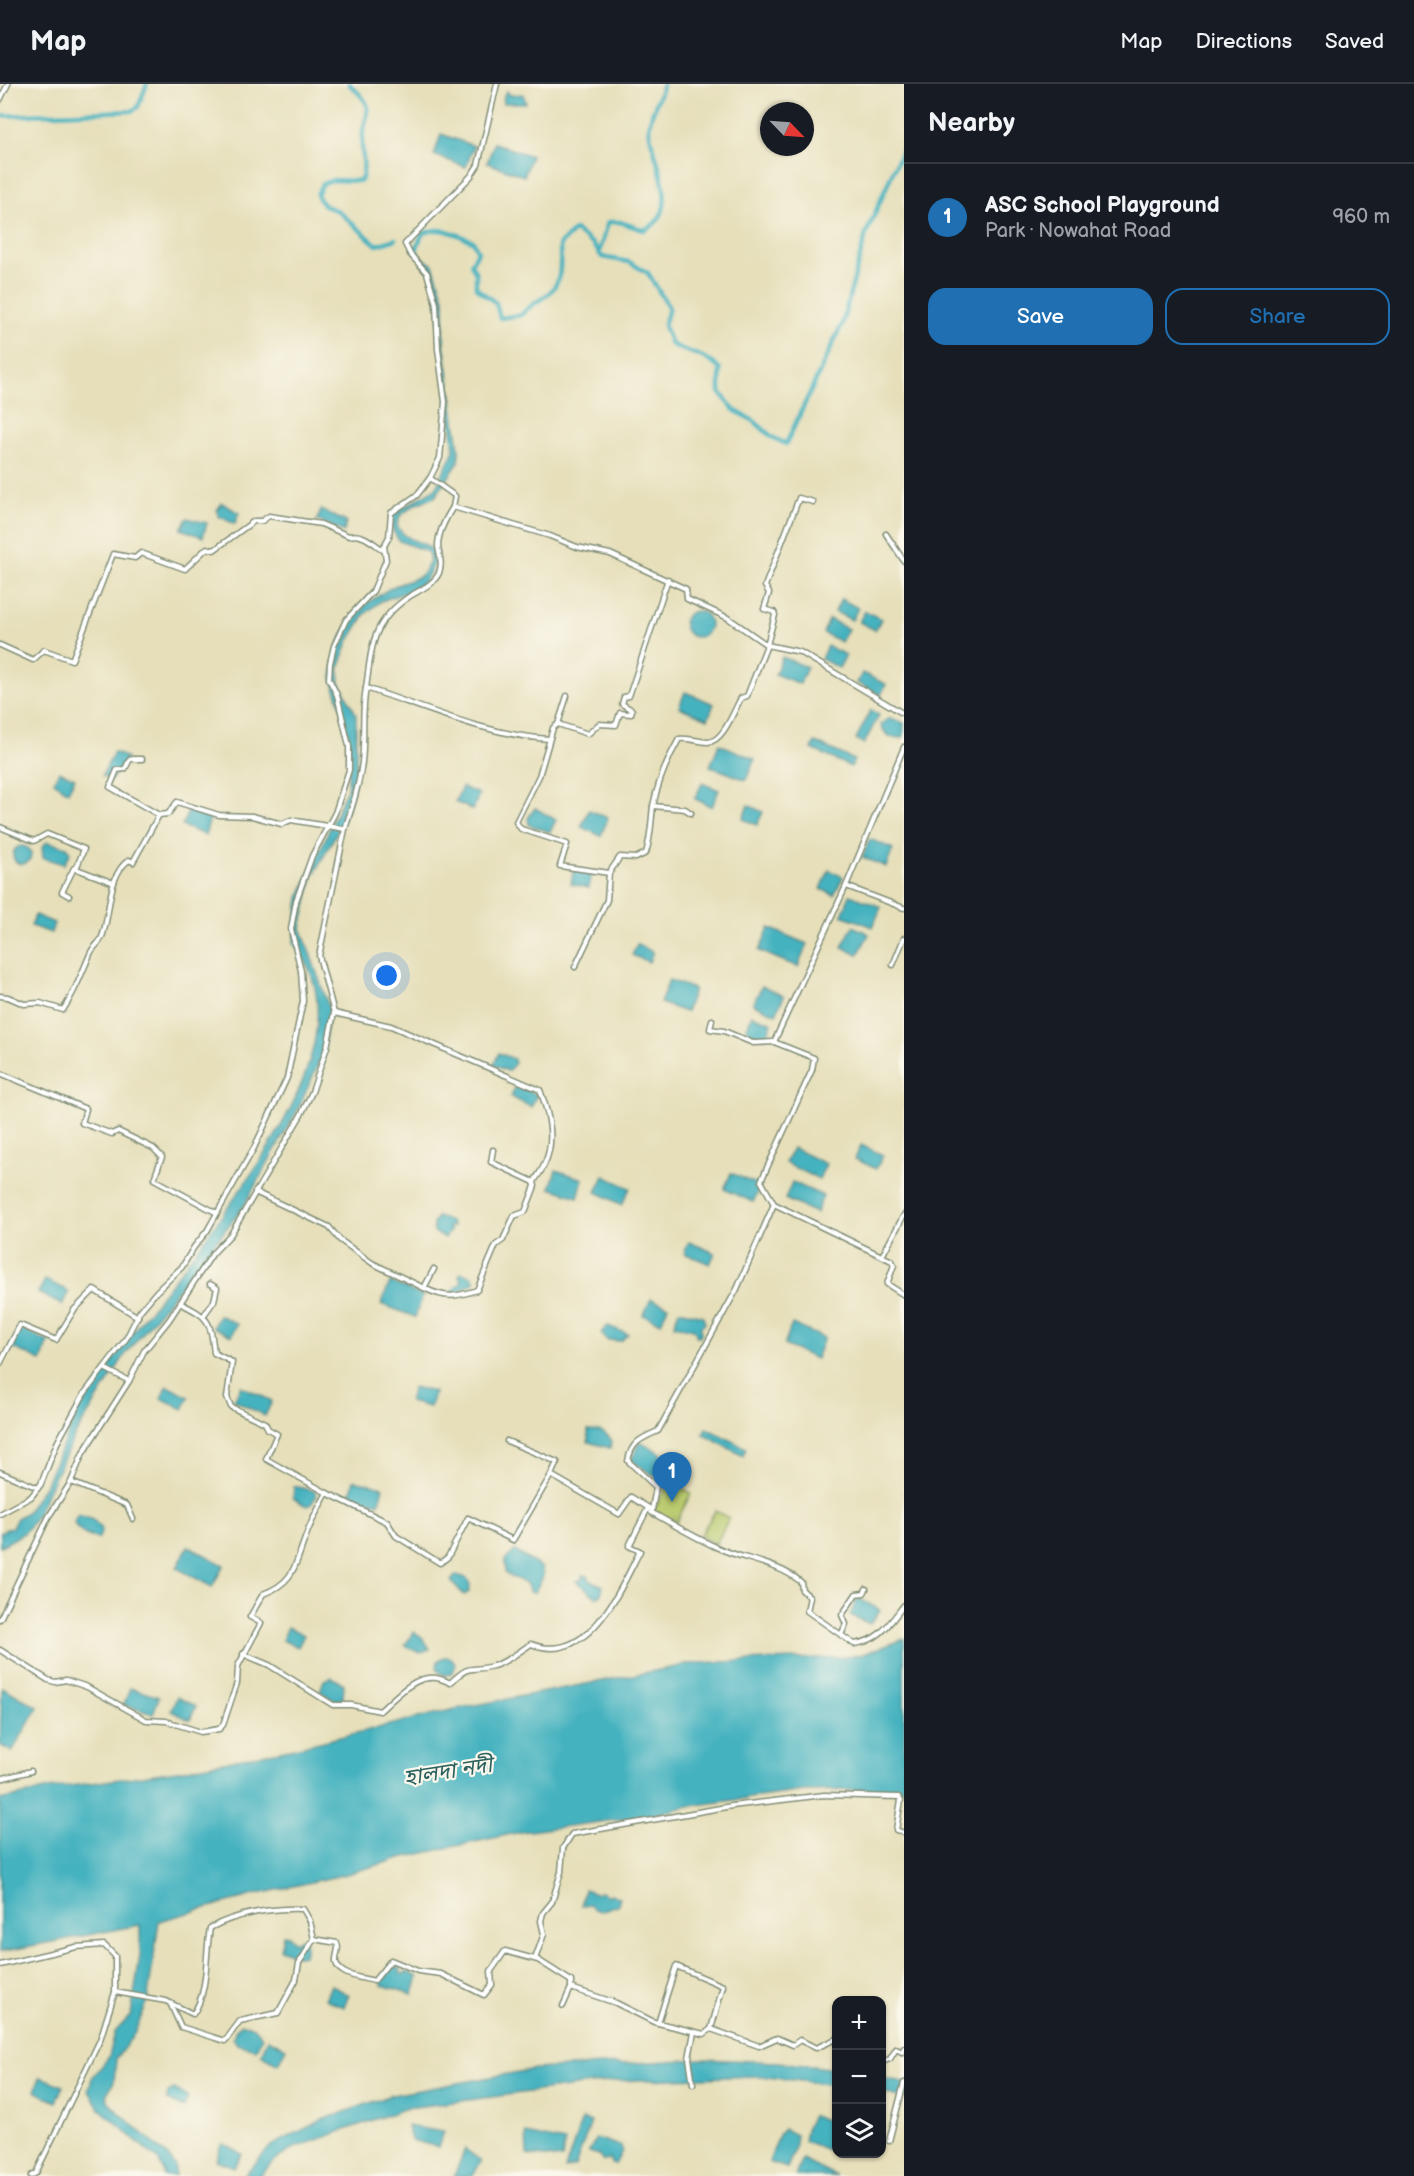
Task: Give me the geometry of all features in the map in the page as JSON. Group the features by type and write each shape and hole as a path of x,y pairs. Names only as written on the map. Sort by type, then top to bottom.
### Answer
{"street":[{"path":"0,100 8,84"},
{"path":"383,550 389,537 391,513 417,495 430,478 440,458 445,402 438,349 436,304 427,273 410,254 405,244 471,177 478,165 497,84"},
{"path":"0,1619 49,1516 71,1482 83,1452 129,1381 144,1351 170,1320 213,1253 231,1234 301,1115 312,1092 327,1047 334,1013 319,956 343,828 354,806 362,760 362,706 372,644 377,627 403,601 434,581 442,559 438,547 440,533 453,507 455,496 430,478"},
{"path":"575,967 607,900 609,873 620,857 636,858 646,853 654,806 665,765 679,739 690,738 709,742 719,737 741,698 747,696 775,615 774,612 764,609 769,593 765,586 799,498 813,502"},
{"path":"453,507 550,536 577,547 610,554 669,579 686,588 687,599 728,618 766,645 800,652 904,714"},
{"path":"0,645 33,660 44,650 69,661 72,660 113,554 135,558 141,553 185,569 207,548 214,550 254,521 262,521 269,516 321,524 349,536 354,534 367,539 383,550 386,560 376,585 363,604 348,616 332,656 329,679 337,695 349,746 349,770 330,825 312,856 296,901 291,929 301,971 303,1001 287,1078 254,1148 217,1213 182,1268 157,1291 105,1369 84,1394 57,1443 38,1488 31,1497 0,1514"},
{"path":"886,534 904,561"},
{"path":"558,724 588,734 599,724 616,725 621,713 631,714 632,710 621,704 624,697 629,696 669,579"},
{"path":"366,688 463,722 526,738 549,739"},
{"path":"567,696 558,724 553,728 549,739 539,776 516,822 521,829 567,844 560,866 609,873"},
{"path":"774,1042 846,886 904,747"},
{"path":"142,759 130,759 125,769 117,770 110,787 159,815 168,814 177,802 219,815 252,816 282,824 291,820 343,828"},
{"path":"654,806 685,809 691,813"},
{"path":"0,996 8,997 24,1005 40,1003 63,1010 77,990 92,949 102,939 114,883 124,863 129,860 133,862 159,815"},
{"path":"0,827 34,841 48,834 84,849 76,869 74,868 62,892 69,896"},
{"path":"76,869 114,883"},
{"path":"846,886 904,908"},
{"path":"893,964 904,938"},
{"path":"255,1192 329,1227 340,1240 372,1263 424,1288 455,1298 477,1290 496,1245 503,1240 514,1216 525,1212 535,1186 534,1182 545,1163 552,1131 540,1090 391,1026 334,1013"},
{"path":"711,1020 710,1029 724,1031 753,1043 774,1042 814,1058 812,1070 761,1181 774,1204 882,1256 894,1265 887,1284 904,1295"},
{"path":"0,1073 86,1109 82,1123 112,1134 118,1131 153,1148 162,1157 154,1179 217,1213"},
{"path":"493,1150 491,1162 514,1175 534,1182"},
{"path":"243,1654 269,1665 333,1705 380,1711 407,1687 430,1676 438,1676 450,1683 463,1670 474,1666 495,1666 531,1644 550,1649 575,1641 589,1633 601,1620 616,1597 640,1551 629,1546 650,1509 656,1486 628,1461 630,1452 637,1441 658,1431 737,1289 774,1204"},
{"path":"882,1256 904,1215"},
{"path":"424,1288 434,1269"},
{"path":"204,1315 214,1301 217,1288 210,1284"},
{"path":"0,1364 20,1325 56,1340 74,1310 94,1290 138,1317"},
{"path":"180,1303 204,1315 211,1331 214,1353 232,1362 227,1397 231,1407 265,1423 267,1428 277,1434 266,1459 327,1493 387,1522 396,1536 441,1564 448,1557 468,1518 513,1540 551,1475 557,1462 507,1441"},
{"path":"105,1369 129,1381"},
{"path":"0,1472 38,1488"},
{"path":"551,1475 618,1514 631,1497 651,1512 717,1548 772,1566 797,1578 801,1582 802,1590 810,1597 807,1611 854,1644 867,1643 880,1636 904,1605"},
{"path":"71,1482 127,1505 133,1519"},
{"path":"0,1650 51,1682 72,1681 87,1687 146,1720 166,1720 201,1732 219,1729 223,1725 243,1654 261,1623 250,1617 263,1594 272,1591 293,1572 305,1537 327,1493"},
{"path":"841,1635 846,1624 842,1615 845,1609 856,1594 864,1593 866,1589"},
{"path":"0,1779 31,1771"},
{"path":"535,1959 544,1934 541,1921 543,1913 552,1902 561,1872 565,1842 572,1834 732,1806 824,1795 899,1797 902,1800 896,1830 904,1833"},
{"path":"115,1992 148,1996 170,2003 193,2014 201,1997 210,1928 220,1923 268,1910 303,1909 310,1921 314,1939 299,1963 296,1980 278,2013 240,2021 225,2041 181,2027 170,2003"},
{"path":"314,1939 337,1943 337,1965 341,1970 355,1976 374,1981 391,1960 418,1971 441,1974 484,1995 492,1985 490,1971 505,1952 535,1959 571,1981 571,1988 563,2006"},
{"path":"0,1965 46,1953 105,1945 115,1956 115,1992 99,2040 36,2173 31,2176"},
{"path":"571,1988 616,2003 658,2024 704,2034 711,2029 723,1986 676,1966 658,2024"},
{"path":"711,2029 759,2046 777,2038 793,2045 800,2040 816,2048 832,2041"},
{"path":"692,2082 689,2058 694,2032"},
{"path":"886,2060 890,2059 896,2049 902,2052 904,2048"},
{"path":"889,2141 904,2083"}],"green space":[{"path":"670,1481 691,1493 676,1523 653,1511"},
{"path":"715,1511 729,1518 716,1544 700,1536"}],"water":[{"path":"507,91 510,95 523,94 526,103 503,103"},
{"path":"441,134 474,146 466,167 434,155"},
{"path":"494,143 531,156 524,176 487,163"},
{"path":"416,246 420,256 433,265 444,298 444,343 459,462 435,497 416,504 400,516 397,525 401,532 430,548 437,558 425,581 409,591 381,601 365,614 348,642 339,669 340,683 356,714 356,771 350,801 341,825 313,876 301,928 330,1010 322,1056 298,1109 242,1209 125,1355 75,1435 34,1520 24,1533 0,1547 0,1532 12,1527 17,1518 27,1512 45,1485 78,1411 145,1315 190,1259 246,1182 271,1143 293,1102 310,1060 317,1019 313,980 294,944 299,898 347,789 350,753 348,732 332,678 337,647 349,623 367,603 392,587 421,576 430,562 428,552 399,541 392,529 392,519 396,512 436,488 454,450 437,296 431,274 412,248"},
{"path":"222,503 239,513 235,524 218,516 217,510"},
{"path":"321,510 346,522 344,532 317,520"},
{"path":"187,518 207,523 203,537 181,529"},
{"path":"841,599 858,608 852,620 835,612"},
{"path":"697,611 706,615 710,624 706,633 697,637 688,633 684,624 688,615"},
{"path":"865,611 881,619 875,630 859,622"},
{"path":"829,619 848,629 841,642 823,633"},
{"path":"827,646 846,655 839,668 821,659"},
{"path":"782,657 807,667 800,684 775,674"},
{"path":"862,673 886,684 881,695 857,683"},
{"path":"685,692 714,704 708,719 679,707"},
{"path":"871,710 879,715 864,744 856,739"},
{"path":"890,718 904,723 903,738 890,737 882,729 881,724"},
{"path":"815,742 854,760 851,767 812,749"},
{"path":"719,744 755,759 746,780 710,766"},
{"path":"114,752 127,758 111,780 102,776"},
{"path":"59,771 75,778 68,792 54,782"},
{"path":"702,783 719,790 712,807 695,799"},
{"path":"462,787 479,794 473,810 455,802"},
{"path":"748,805 763,812 757,825 743,819"},
{"path":"535,808 556,820 550,832 529,825 528,818"},
{"path":"589,810 608,818 601,836 581,827"},
{"path":"188,811 210,819 205,835 182,826"},
{"path":"870,839 893,849 886,867 862,857"},
{"path":"47,842 67,847 70,853 64,864 43,858 42,848"},
{"path":"22,846 28,849 31,855 28,861 22,864 16,861 13,855 16,849"},
{"path":"574,869 592,873 589,888 571,884"},
{"path":"829,870 843,877 834,895 821,889"},
{"path":"850,895 881,907 873,927 842,915"},
{"path":"35,915 54,923 51,933 31,926"},
{"path":"853,926 869,934 858,955 842,947"},
{"path":"769,928 807,944 798,967 759,951"},
{"path":"637,944 653,952 649,962 632,955"},
{"path":"669,980 694,989 686,1012 660,1003"},
{"path":"762,986 784,996 776,1014 753,1004"},
{"path":"752,1015 772,1023 766,1038 746,1030"},
{"path":"499,1053 514,1059 515,1063 508,1071 493,1065"},
{"path":"516,1085 537,1095 531,1107 511,1097"},
{"path":"861,1145 883,1155 876,1169 855,1159"},
{"path":"793,1148 826,1164 819,1179 785,1163"},
{"path":"556,1170 583,1179 578,1197 550,1188"},
{"path":"731,1173 761,1186 753,1202 724,1189"},
{"path":"604,1176 630,1188 622,1205 596,1192"},
{"path":"792,1182 823,1196 816,1213 785,1199"},
{"path":"437,1217 450,1221 453,1226 448,1227 450,1231 445,1238 434,1232 433,1224"},
{"path":"689,1242 715,1253 710,1264 684,1253"},
{"path":"461,1273 472,1276 475,1282 453,1295 452,1291 462,1282 459,1276"},
{"path":"45,1280 69,1291 62,1305 38,1293"},
{"path":"390,1282 423,1296 415,1317 381,1304"},
{"path":"651,1299 668,1306 661,1323 643,1315"},
{"path":"679,1310 703,1316 705,1323 701,1326 701,1335 697,1337 694,1329 674,1325"},
{"path":"219,1315 237,1324 231,1336 213,1327"},
{"path":"792,1324 824,1338 816,1359 784,1345"},
{"path":"608,1326 628,1334 621,1341 607,1340 601,1333"},
{"path":"20,1328 49,1342 41,1361 11,1347"},
{"path":"167,1386 189,1397 183,1409 161,1398"},
{"path":"241,1386 272,1401 265,1416 234,1400"},
{"path":"413,1387 434,1392 430,1407 409,1402"},
{"path":"706,1428 746,1448 743,1456 703,1434"},
{"path":"588,1430 608,1435 612,1441 610,1448 588,1442"},
{"path":"640,1442 662,1454 661,1457 667,1461 658,1475 653,1475 631,1460"},
{"path":"354,1480 383,1487 379,1503 350,1496"},
{"path":"294,1486 315,1491 316,1496 311,1505 306,1506 293,1498"},
{"path":"78,1515 92,1519 102,1529 99,1538 87,1536 78,1529 74,1522"},
{"path":"188,1546 224,1565 212,1587 177,1568"},
{"path":"515,1551 542,1568 543,1577 534,1593 529,1592 527,1584 505,1573 505,1560"},
{"path":"456,1575 467,1578 470,1585 469,1592 464,1595 451,1581"},
{"path":"582,1575 589,1576 589,1580 603,1586 601,1595 596,1597 576,1581 582,1580"},
{"path":"858,1598 880,1610 870,1624 850,1615"},
{"path":"288,1627 304,1635 298,1647 282,1640"},
{"path":"414,1632 423,1638 430,1649 420,1653 405,1645"},
{"name":"হালদা নদী","path":"904,1639 904,1789 804,1791 689,1806 647,1816 521,1832 401,1858 347,1874 250,1896 159,1921 147,2003 134,2034 116,2059 114,2082 106,2095 109,2103 170,2158 175,2166 175,2176 164,2176 158,2160 100,2109 88,2090 92,2078 109,2057 115,2032 131,2015 140,1955 140,1925 0,1952 0,1800 49,1789 177,1771 295,1748 455,1709 696,1663 846,1657 863,1654"},
{"path":"442,1657 450,1657 455,1662 453,1673 442,1675 437,1670 437,1662"},
{"path":"331,1677 344,1684 343,1698 340,1700 334,1700 320,1691 324,1680"},
{"path":"2,1687 38,1707 12,1752 0,1745"},
{"path":"130,1688 159,1697 153,1714 124,1705"},
{"path":"177,1697 196,1706 190,1720 171,1711"},
{"path":"585,1889 595,1893 602,1891 606,1896 611,1894 620,1898 618,1905 600,1911 590,1905 581,1906"},
{"path":"283,1935 289,1936 294,1942 303,1937 306,1946 304,1955 297,1956 280,1949"},
{"path":"391,1965 401,1969 400,1973 405,1974 406,1971 418,1977 413,1994 382,1985 380,1981 387,1974"},
{"path":"331,1985 349,1995 344,2007 325,1999"},
{"path":"242,2024 249,2025 259,2032 262,2038 256,2049 237,2044 233,2038 236,2029"},
{"path":"268,2039 286,2048 278,2064 261,2054"},
{"path":"703,2059 778,2062 832,2069 832,2085 758,2076 615,2081 407,2108 294,2148 274,2161 260,2176 244,2176 271,2146 322,2120 392,2095 535,2069"},
{"path":"40,2077 63,2086 56,2102 35,2091"},
{"path":"886,2079 904,2082 904,2098 886,2094"},
{"path":"174,2089 188,2097 184,2108 167,2100 168,2093"},
{"path":"812,2116 832,2122 832,2152 804,2141 807,2125"},
{"path":"582,2119 591,2122 575,2166 565,2169"},
{"path":"407,2126 444,2132 438,2147 411,2140"},
{"path":"784,2129 796,2135 794,2151 787,2168 769,2162 779,2135"},
{"path":"526,2134 565,2142 562,2159 527,2155"},
{"path":"596,2138 621,2146 622,2151 615,2165 611,2164 610,2159 603,2161 599,2155 589,2152"},
{"path":"224,2144 242,2154 234,2167 216,2160 221,2145"},
{"path":"465,2149 481,2161 473,2176 454,2176"},
{"path":"802,2159 836,2176 795,2176"}],"waterway":[{"path":"0,116 132,111 138,107 147,84"},
{"path":"349,84 368,107 363,133 364,167 361,181 333,180 322,184 317,195 323,205 338,211 377,245 396,239"},
{"path":"599,253 608,222 620,222 644,230 656,222 663,211 665,199 663,185 649,129 663,84"},
{"path":"416,250 422,234 429,231 448,231 473,241 478,252 471,264 476,273 476,288 496,303 500,318 521,315 550,292 560,273 560,244 575,230 594,245 602,257 629,262 648,273 669,308 664,326 671,344 702,357 720,369 720,392 734,410 754,421 772,437 786,444 842,324 866,234 904,146"}],"place":[{"name":"ASC School Playground","path":"672,1502"}]}
